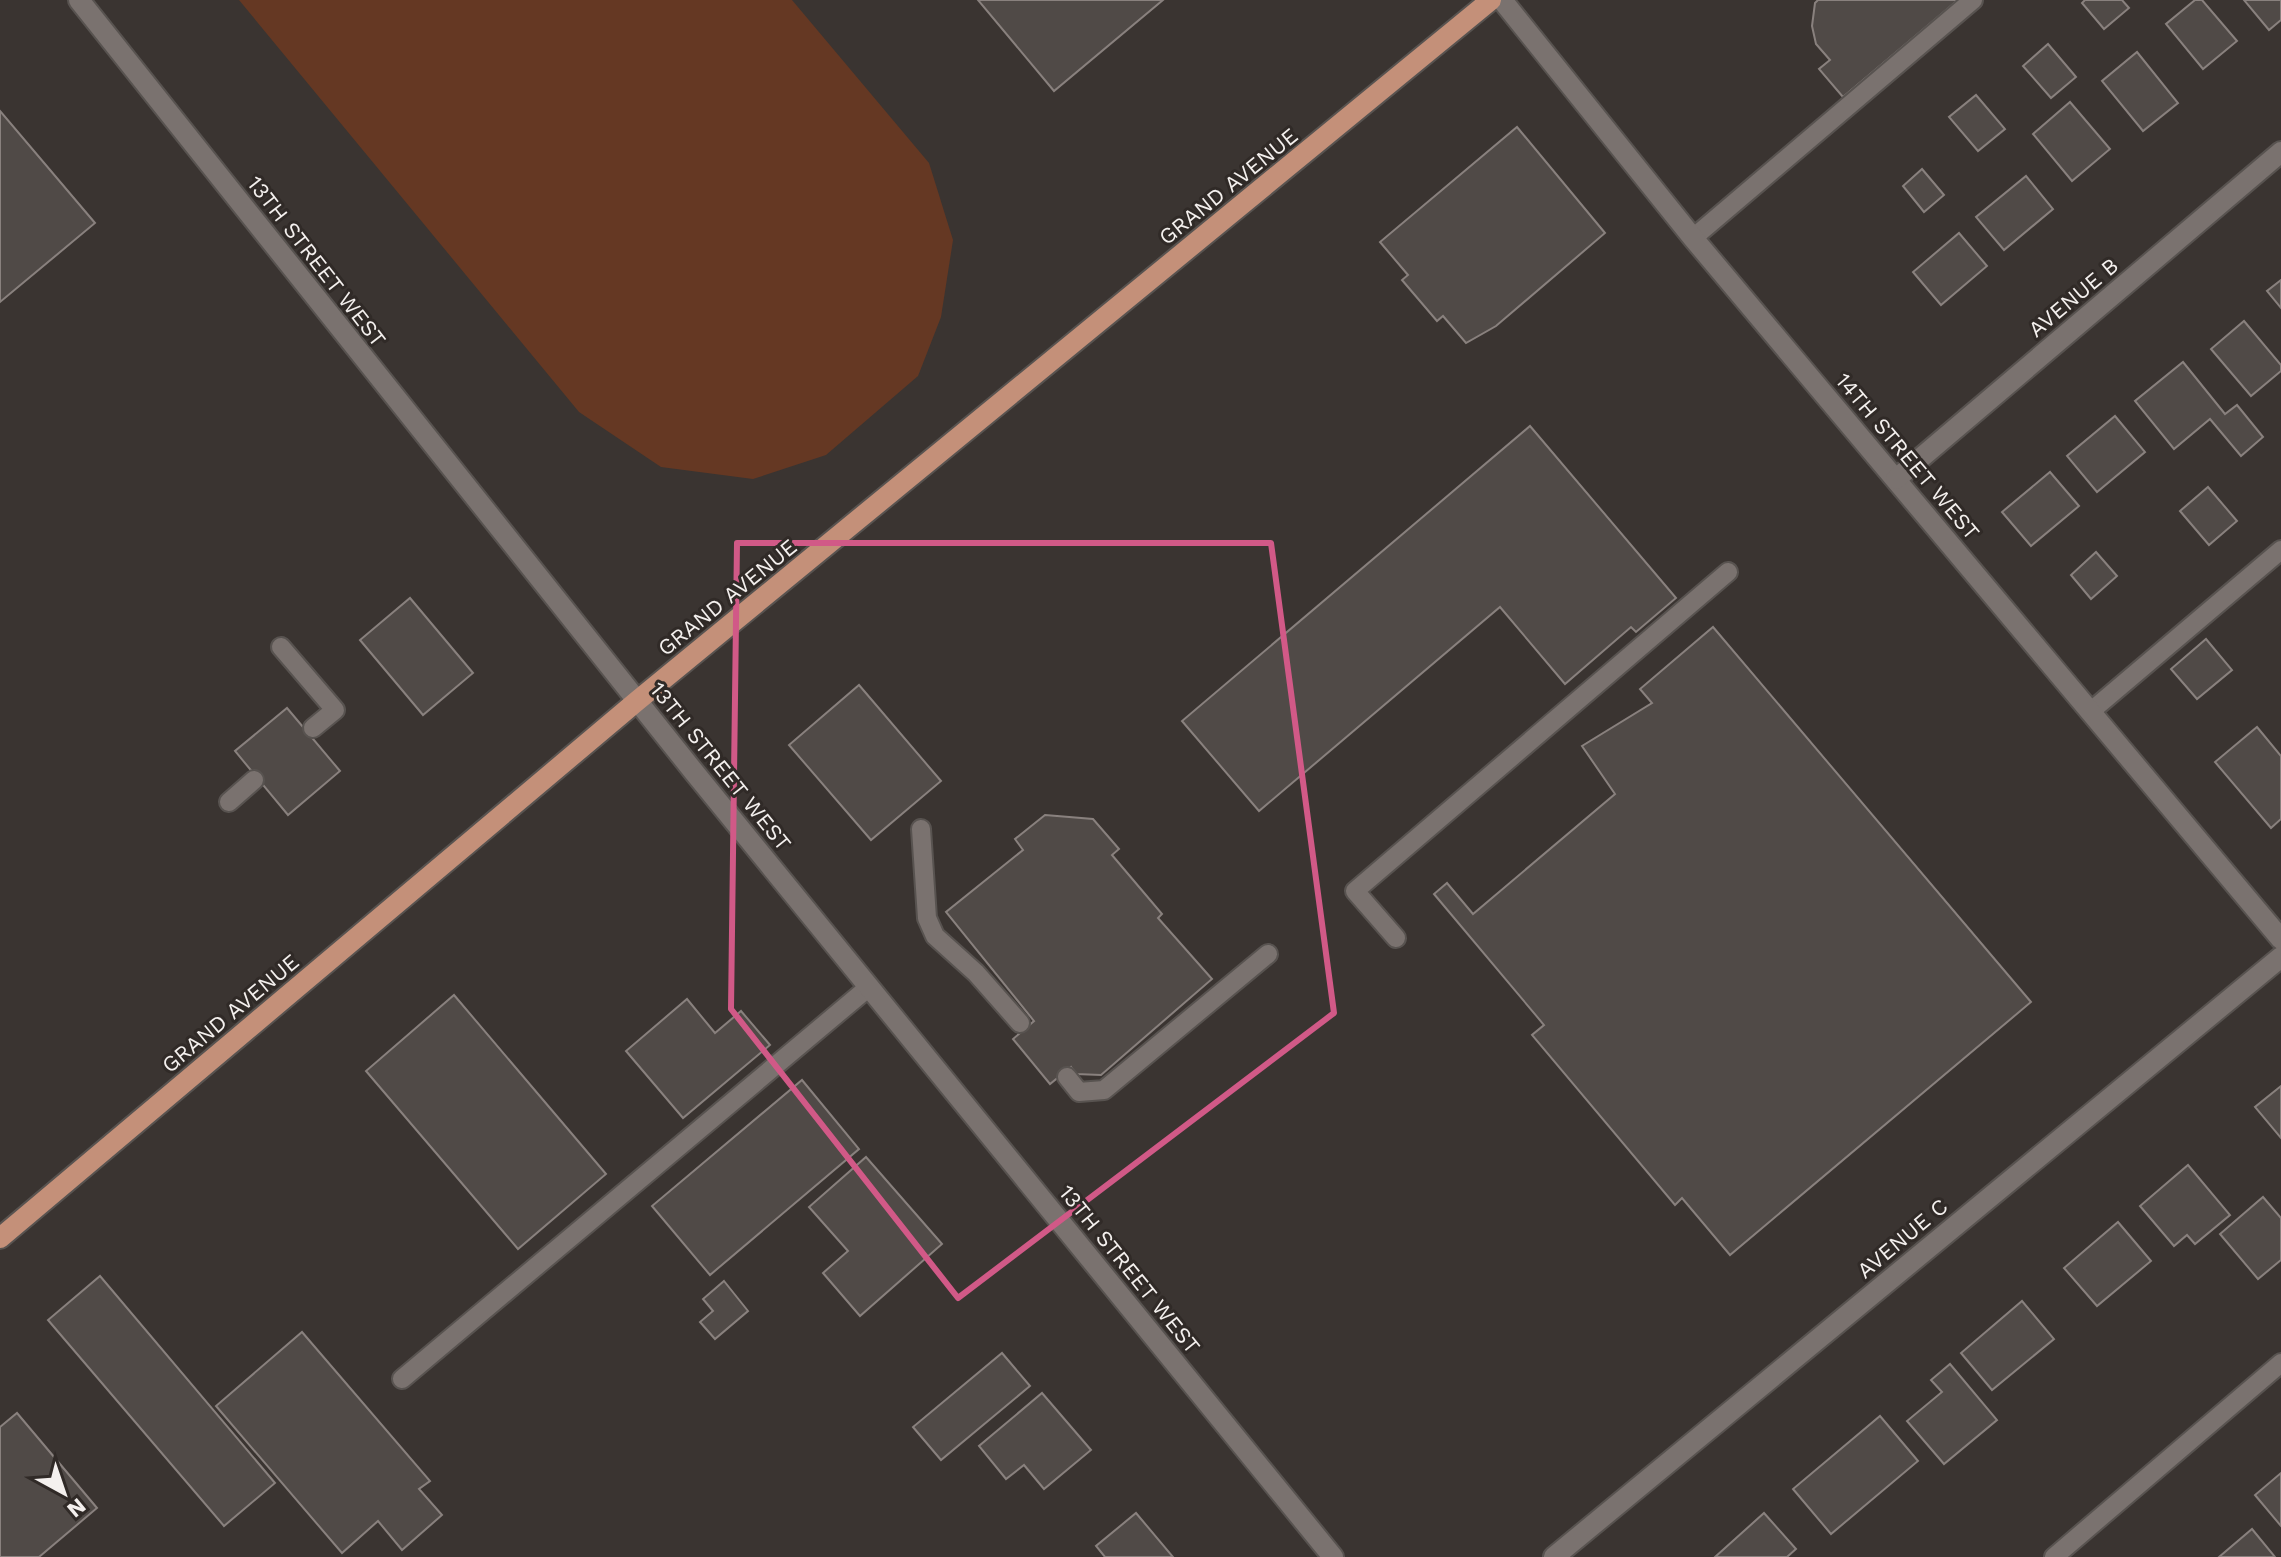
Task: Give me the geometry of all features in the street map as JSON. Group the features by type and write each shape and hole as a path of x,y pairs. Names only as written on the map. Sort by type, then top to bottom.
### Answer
{"main road":[{"name":"GRAND AVENUE","path":"0,1238 637,701 1491,0"}],"street":[{"name":"13TH STREET WEST","path":"79,0 637,701 1333,1557"},
{"name":"14TH STREET WEST","path":"1502,0 1693,238 2281,939"},
{"name":"AVENUE B","path":"1896,479 2281,152"},
{"name":"AVENUE C","path":"1554,1557 2281,957"}],"lane":[{"path":"1693,238 1973,0"},
{"path":"2090,712 2281,550"},
{"path":"1396,938 1355,891 1728,572"},
{"path":"281,647 335,710 313,728"},
{"path":"229,802 254,780"},
{"path":"921,829 927,918 935,936 976,973 1020,1023"},
{"path":"1067,1077 1079,1092 1104,1090 1268,954"},
{"path":"402,1379 869,987"},
{"path":"2054,1557 2281,1363"}],"highlighted area":[{"path":"737,543 1271,543 1334,1013 958,1298 731,1009"}],"shaded area":[{"path":"239,0 792,0 929,163 953,240 941,317 918,376 826,455 753,479 661,467 579,412"}],"building":[{"path":"978,0 1163,0 1054,91"},
{"path":"1818,0 1958,0 1843,97 1819,69 1830,60 1816,44 1812,26"},
{"path":"2085,0 2122,0 2129,8 2104,29 2082,3"},
{"path":"2195,0 2202,0 2237,41 2203,69 2166,24"},
{"path":"2244,0 2281,0 2281,20 2269,30"},
{"path":"2048,44 2076,77 2051,98 2023,66"},
{"path":"2137,52 2178,103 2143,131 2102,81"},
{"path":"1976,95 2005,129 1978,151 1949,117"},
{"path":"2070,102 2110,149 2072,181 2033,134"},
{"path":"0,111 95,223 0,302"},
{"path":"1517,127 1605,233 1496,326 1466,343 1443,316 1437,321 1402,280 1408,275 1380,242"},
{"path":"1922,169 1944,195 1924,212 1903,186"},
{"path":"2026,176 2053,209 2004,250 1976,217"},
{"path":"1959,233 1987,266 1941,305 1913,272"},
{"path":"2281,280 2281,308 2267,291"},
{"path":"2244,321 2281,365 2281,371 2251,396 2211,349"},
{"path":"2183,362 2225,414 2237,405 2263,437 2241,456 2210,419 2174,449 2135,401"},
{"path":"2115,416 2145,452 2097,492 2067,456"},
{"path":"1530,426 1676,598 1636,632 1631,627 1565,684 1500,607 1259,811 1182,721"},
{"path":"2050,472 2079,506 2031,546 2002,512"},
{"path":"2208,487 2237,521 2209,545 2180,511"},
{"path":"2096,552 2117,576 2091,599 2071,575"},
{"path":"410,598 473,673 423,715 360,640"},
{"path":"1713,627 2031,1002 1730,1255 1682,1198 1675,1205 1532,1035 1544,1025 1434,894 1447,883 1473,914 1615,794 1582,746 1652,703 1640,689"},
{"path":"2206,639 2232,670 2197,699 2171,669"},
{"path":"859,685 941,781 871,840 789,745"},
{"path":"287,708 340,771 288,815 235,751"},
{"path":"2257,727 2281,756 2281,819 2271,828 2215,762"},
{"path":"1045,815 1093,819 1119,849 1112,855 1162,914 1158,918 1212,979 1101,1075 1076,1074 1071,1067 1050,1084 1013,1039 1034,1021 946,912 1023,850 1015,839"},
{"path":"454,995 606,1174 518,1249 366,1071"},
{"path":"687,999 715,1033 741,1011 770,1045 683,1118 626,1051"},
{"path":"802,1080 859,1149 710,1275 652,1206"},
{"path":"2281,1086 2281,1138 2255,1107"},
{"path":"866,1157 942,1244 860,1316 823,1273 848,1251 809,1207"},
{"path":"2188,1165 2230,1215 2195,1244 2187,1235 2174,1246 2140,1206"},
{"path":"2263,1197 2281,1218 2281,1260 2258,1279 2220,1234"},
{"path":"2118,1222 2151,1261 2097,1306 2064,1268"},
{"path":"100,1276 275,1483 224,1526 48,1320"},
{"path":"724,1281 748,1311 715,1339 700,1322 713,1311 703,1299"},
{"path":"2022,1301 2054,1339 1992,1390 1961,1353"},
{"path":"302,1332 430,1481 419,1489 442,1515 402,1550 378,1521 342,1553 216,1406"},
{"path":"1002,1353 1030,1386 941,1460 913,1427"},
{"path":"1950,1364 1997,1420 1944,1464 1907,1421 1942,1392 1931,1380"},
{"path":"1042,1393 1091,1450 1044,1489 1024,1465 1006,1479 979,1446"},
{"path":"17,1413 97,1508 39,1557 0,1557 0,1427"},
{"path":"1880,1416 1918,1461 1831,1534 1793,1489"},
{"path":"2281,1473 2281,1526 2255,1495"},
{"path":"1136,1513 1173,1557 1105,1557 1096,1546"},
{"path":"1764,1513 1796,1549 1787,1557 1715,1557"},
{"path":"2252,1529 2275,1557 2219,1557"}]}
